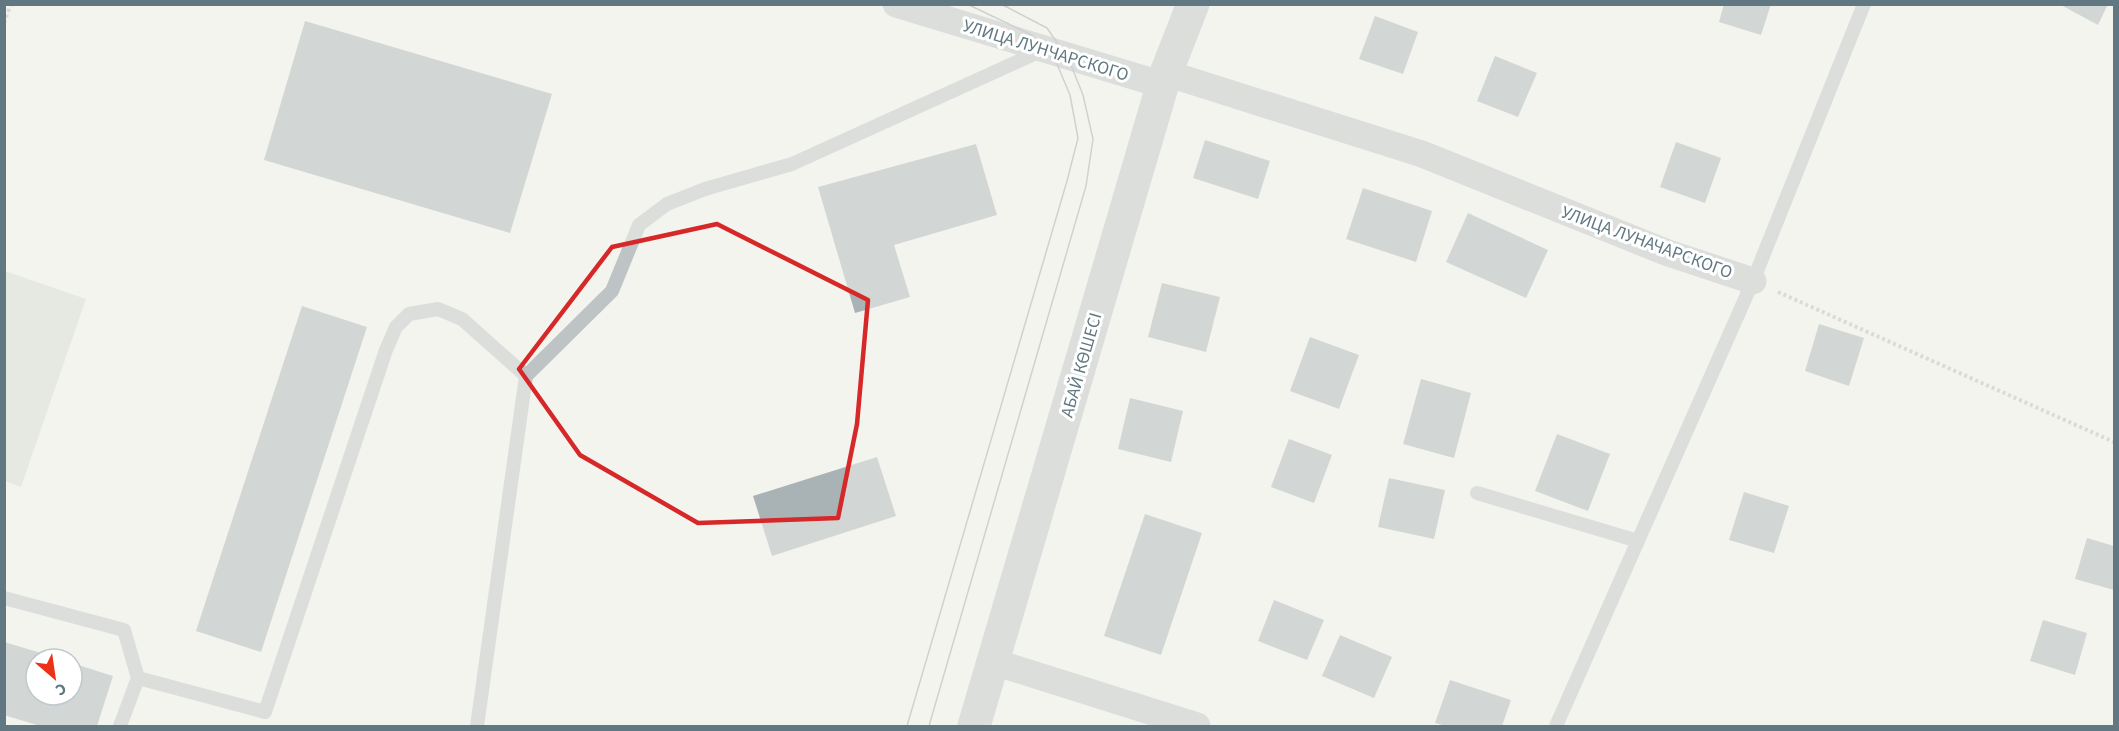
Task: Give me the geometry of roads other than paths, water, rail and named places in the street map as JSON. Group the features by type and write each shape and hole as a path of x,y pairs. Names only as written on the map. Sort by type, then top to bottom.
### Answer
{"street":[{"name":"УЛИЦА ЛУНЧАРСКОГО","path":"896,4 1045,50 1164,79"},
{"name":"АБАЙ КӨШЕСІ","path":"974,726 1164,79 1193,4"},
{"name":"УЛИЦА ЛУНАЧАРСКОГО","path":"1164,79 1422,154 1668,253 1753,281"},
{"path":"994,662 1197,726"}],"lane":[{"path":"1556,726 1753,281 1864,4"},
{"path":"477,726 526,375 612,291 639,225 667,204 705,189 792,164 1045,50"},
{"path":"138,678 265,712 386,350 396,327 409,314 438,309 462,319 526,375"},
{"path":"1477,493 1638,541"},
{"path":"4,598 124,630 138,678 120,726"}],"tram line":[{"path":"907,726 1078,138 1070,95 1057,64 1032,35 967,4"},
{"path":"929,726 1086,186 1093,139 1083,95 1069,60 1047,28 1001,4"}]}
